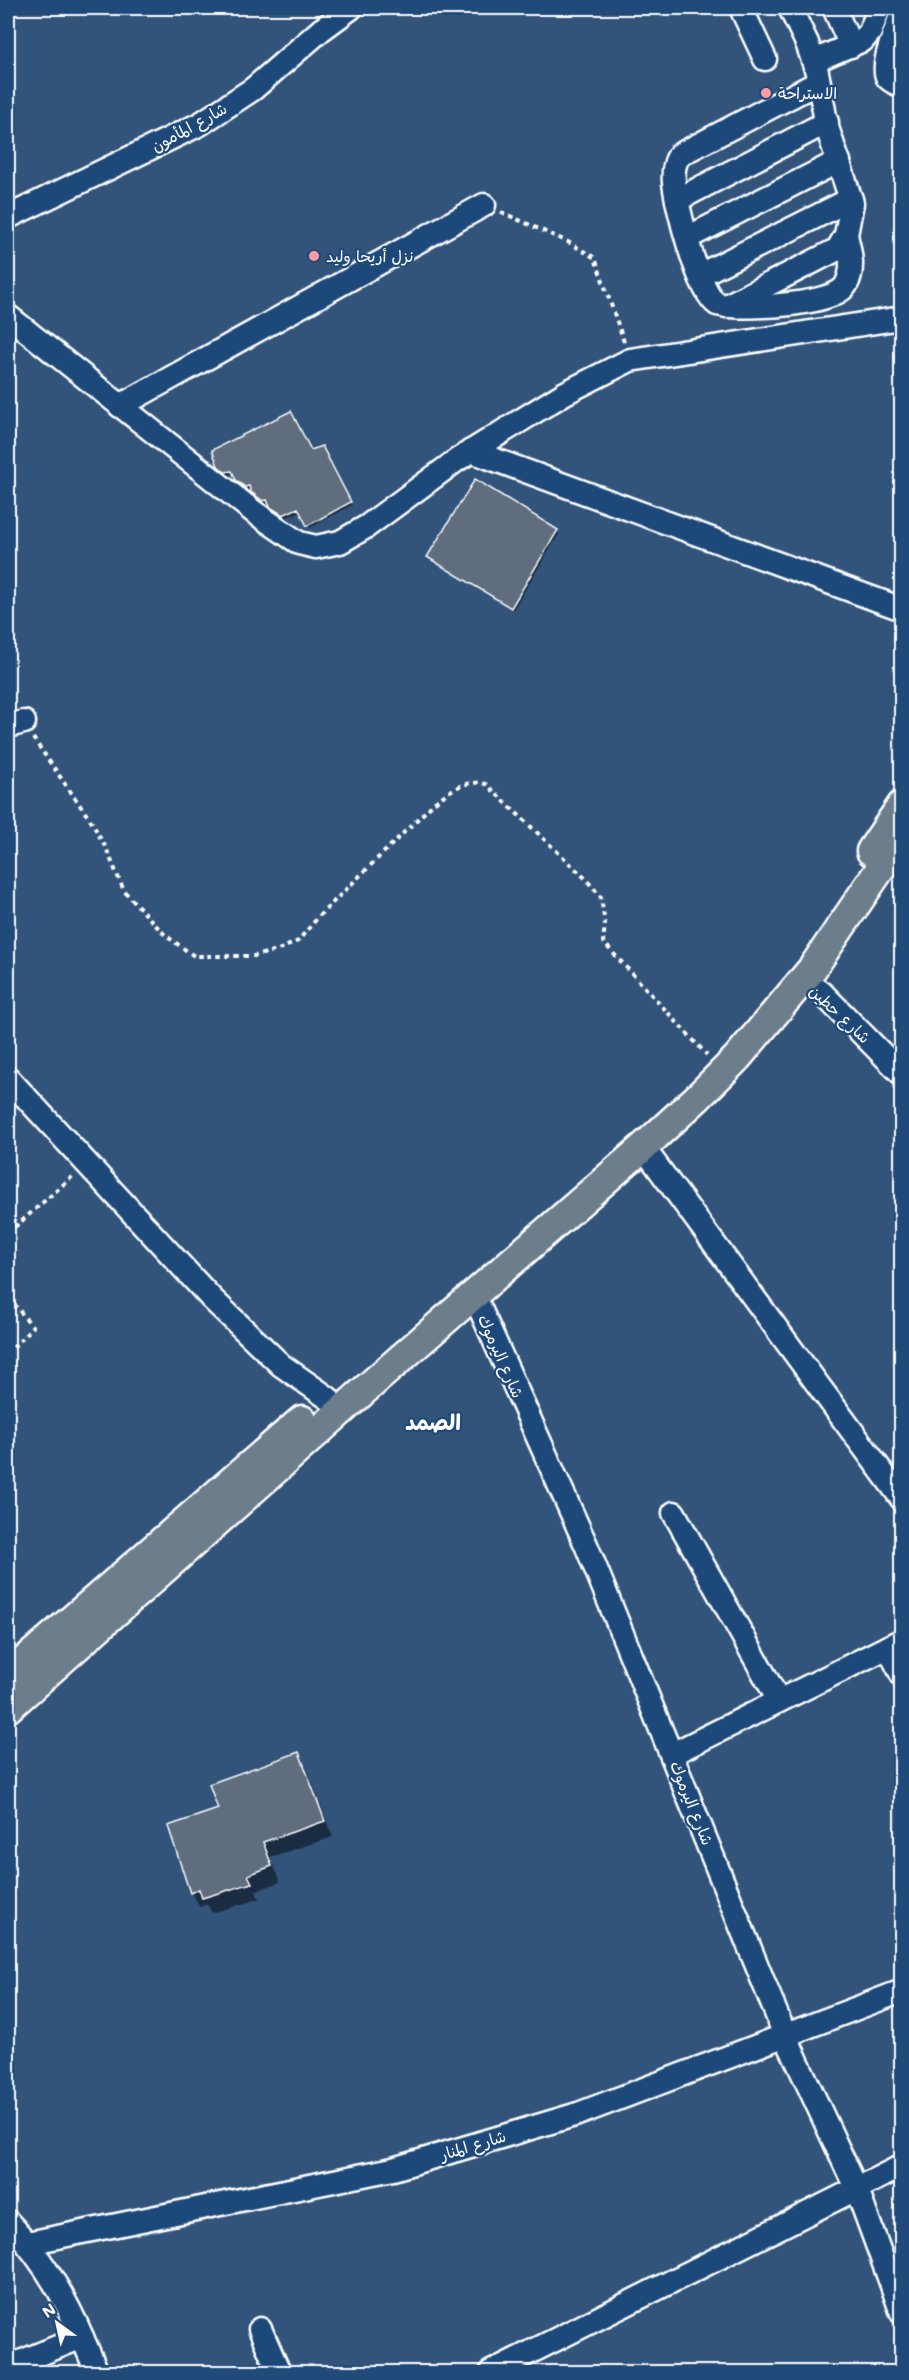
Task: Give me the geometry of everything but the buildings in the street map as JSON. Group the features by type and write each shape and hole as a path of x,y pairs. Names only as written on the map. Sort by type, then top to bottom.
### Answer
{"main road":[{"path":"8,1674 636,1130 710,1058 766,997 800,955 902,805"},
{"path":"8,1708 643,1147 737,1058 831,943 902,837"}],"street":[{"name":"شارع المأمون","path":"8,217 200,124 253,89 321,30 351,8"},
{"path":"741,8 765,59"},
{"path":"790,8 816,72 827,122 851,199 846,235 852,262 850,277 845,287 836,294 824,298 764,306 717,304 708,293 700,275 677,200 674,165 679,155 816,72 863,40 870,32 879,8"},
{"path":"834,8 851,46"},
{"path":"902,12 885,62 885,70 888,78 902,86"},
{"path":"677,200 827,122"},
{"path":"687,238 839,161"},
{"path":"700,275 851,199"},
{"path":"120,406 484,205"},
{"path":"726,306 838,249 846,235"},
{"path":"8,316 254,512 299,543 316,546 340,542 366,527 471,451 565,393 630,360 902,318"},
{"path":"471,451 902,609"},
{"name":"شارع حطين","path":"803,980 823,994 902,1074"},
{"path":"8,1078 212,1299 281,1365 328,1398"},
{"path":"643,1147 902,1499"},
{"name":"شارع اليرموك","path":"474,1295 587,1547 785,2035 857,2190 902,2313"},
{"path":"674,1513 779,1701"},
{"path":"672,1754 895,1644 902,1675"},
{"name":"شارع المنار","path":"28,2243 393,2169 578,2114 902,1991"},
{"path":"491,2373 902,2166"},
{"path":"8,2222 28,2243 68,2304 97,2373"},
{"path":"260,2329 279,2373"},
{"path":"8,2367 82,2337"}],"path":[{"path":"484,205 568,242 595,258 630,360"},
{"path":"16,724 35,743 74,794 106,848 124,891 165,935 194,956 255,956 281,949 298,941 320,915 435,802 455,788 473,781 486,784 584,877 601,897 605,924 603,942 710,1058"},
{"path":"8,1233 87,1163"},
{"path":"8,1297 33,1327 8,1353"}],"place":[{"name":"الاستراحة","path":"766,93"},
{"name":"نزل أريحا وليد","path":"314,256"}],"district":[{"name":"الصمد","path":"433,1422"}]}
